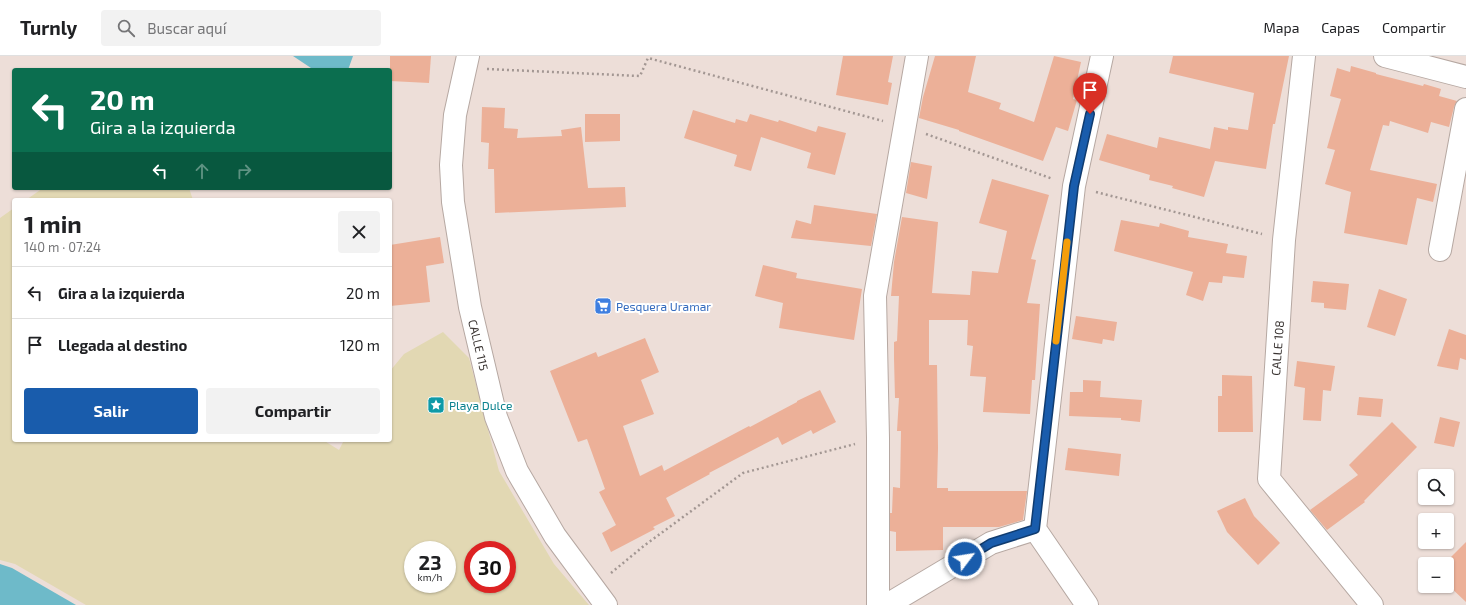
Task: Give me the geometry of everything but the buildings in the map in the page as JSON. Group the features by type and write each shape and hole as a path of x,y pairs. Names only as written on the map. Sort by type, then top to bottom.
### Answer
{"street":[{"path":"878,605 878,438 875,296 916,56"},
{"path":"1087,605 1035,529 1074,186 1102,56"},
{"name":"CALLE 108","path":"1304,56 1284,240 1269,479 1372,605"},
{"path":"1385,56 1466,77"},
{"name":"CALLE 115","path":"466,62 455,115 451,165 454,202 470,307 494,410 517,471 554,536 599,597"},
{"path":"1440,250 1466,109"},
{"path":"887,605 991,543 1035,529"}],"path":[{"path":"466,62 640,76 648,58 904,126 1074,186 1284,240"},
{"path":"599,597 645,545 743,474 878,438"}],"sand":[{"path":"40,190 190,190 192,198 29,198"},
{"name":"Playa Dulce","path":"12,209 12,442 326,442 339,450 343,442 392,442 392,369 404,354 443,332 469,358 499,471 554,564 589,605 86,605 15,564 0,560 0,218"}],"water":[{"path":"293,56 353,56 349,68 311,68"},
{"path":"0,564 12,568 76,605 0,605"}],"slow traffic":[{"path":"1056,341 1067,242"}],"place":[{"name":"Pesquera Uramar","path":"603,306"},
{"name":"Playa Dulce","path":"436,405"}],"route":[{"path":"965,559 991,543 1035,529 1074,186 1090,114"}]}
